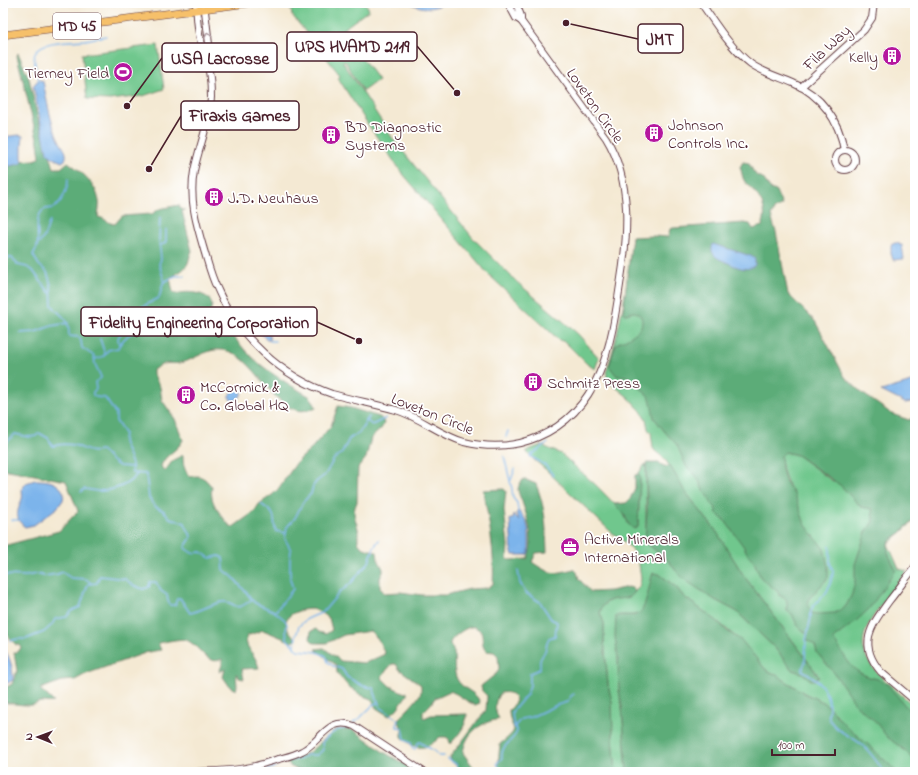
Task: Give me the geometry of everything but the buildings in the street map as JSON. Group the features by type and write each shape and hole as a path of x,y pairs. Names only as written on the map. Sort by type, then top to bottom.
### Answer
{"main road":[{"name":"MD 45","path":"3,35 196,7 249,3"}],"street":[{"name":"Loveton Circle","path":"196,7 200,41 207,60 210,82 210,102 208,118 193,177 193,210 216,288 229,312 244,333 259,349 294,376 316,388 340,396 400,411 450,436 466,442 490,446 511,445 536,438 560,425 579,408 592,388 604,361 613,329 626,239 626,212 623,185 618,162 613,150 602,132 521,21 516,18 508,3"},
{"name":"Loveton Circle","path":"516,3 521,16 521,21"},
{"path":"701,3 732,45 746,60 770,75 801,87 817,98 830,113 840,130 844,150"},
{"name":"Fila Way","path":"801,87 864,30 872,18 874,3"},
{"name":"Loveton Circle","path":"204,6 209,44 207,60"},
{"path":"915,566 873,623 868,642 870,655 876,667 915,701"},
{"path":"196,772 254,766 303,751 328,729 335,724 341,723 354,726 424,772"}],"green space":[{"path":"366,3 369,10 342,30 378,80 363,91 345,61 343,62 393,139 473,238 518,283 578,334 599,358 595,369 587,364 565,342 559,340 488,274 403,174 369,126 338,78 340,75 292,15 290,4"},
{"name":"Tierney Field","path":"158,45 164,89 143,96 110,100 87,99 82,54"},
{"path":"18,53 29,78 38,118 54,168 61,168 68,162 88,178 97,195 99,203 98,217 113,224 115,224 122,216 152,214 159,209 179,205 181,210 185,210 182,211 192,251 185,268 170,278 173,292 177,294 189,292 196,293 208,298 212,307 208,314 209,319 228,326 234,337 245,351 280,379 309,396 316,407 302,411 290,407 278,399 247,363 235,354 222,350 212,350 184,362 162,365 153,370 153,374 160,387 162,400 175,419 183,440 178,447 165,458 161,466 164,471 173,460 183,455 186,472 190,477 200,476 212,487 212,498 216,508 229,525 233,527 254,512 259,504 278,489 297,462 331,426 338,406 351,408 380,417 384,424 381,429 371,438 366,458 358,468 357,502 354,510 354,516 358,529 358,542 363,548 377,552 378,559 383,569 380,578 380,587 384,593 400,592 422,595 445,595 470,589 487,588 493,584 492,548 483,490 504,489 506,491 504,510 508,545 507,559 527,559 531,546 531,539 527,518 518,488 524,479 536,484 544,510 547,552 536,553 532,562 553,573 574,569 577,572 579,579 591,592 610,591 628,587 635,591 628,598 607,602 603,606 600,613 604,623 608,685 612,702 616,772 500,772 498,765 500,744 512,734 514,728 511,722 509,710 516,700 510,693 500,693 496,703 496,712 499,719 480,726 467,739 463,753 477,772 462,772 450,757 486,710 487,696 482,691 481,686 497,673 499,669 498,656 494,652 486,651 481,632 474,627 460,632 450,644 454,652 456,676 459,683 473,693 480,703 475,705 450,691 435,698 423,712 424,718 431,715 467,714 464,726 450,744 449,739 446,737 440,737 430,745 421,748 412,745 402,737 402,729 398,719 420,695 421,685 399,669 396,664 392,664 381,677 390,686 405,693 407,692 407,695 397,709 389,716 376,708 371,699 361,695 348,686 337,673 336,665 315,649 324,648 341,661 365,663 385,654 378,639 370,631 344,635 327,643 314,643 310,639 311,631 316,629 319,632 326,634 332,630 329,618 312,609 298,611 287,618 287,626 295,638 292,642 263,630 247,636 247,645 256,659 259,668 242,669 244,679 239,678 236,674 236,690 230,687 223,677 225,669 219,672 222,665 222,659 216,661 207,658 191,643 180,639 158,643 161,650 148,652 86,674 75,680 62,681 40,689 54,702 40,702 30,705 3,702 3,689 12,684 17,671 14,653 19,651 21,647 20,645 16,645 8,636 7,630 3,631 3,546 59,531 78,511 66,481 3,469 3,162 34,160 40,158 38,143 17,56"},
{"path":"743,162 749,163 757,176 763,178 770,189 776,191 782,205 774,210 771,216 776,232 788,294 815,321 845,377 862,393 892,414 909,420 915,416 915,520 905,527 902,532 891,539 888,544 888,553 896,570 869,609 833,639 846,659 855,669 869,677 886,683 909,710 915,713 915,764 907,752 887,737 875,721 856,705 835,674 817,653 815,645 807,640 807,634 797,625 792,614 787,611 786,599 780,596 777,591 761,578 754,562 744,547 726,522 717,514 715,507 703,490 697,477 686,466 677,445 654,418 650,398 631,378 617,376 609,366 616,344 634,334 641,326 642,322 639,314 633,312 625,314 623,312 632,237 668,237 670,229 673,228 744,223 750,224 753,229 762,226 764,221 763,206 756,193 744,180 740,167","holes":["785,452 797,455 840,485 861,507 872,509 873,521 866,532 855,564 855,581 852,594 846,606 835,613 812,613 808,606 808,600 828,578 828,566 824,549 805,524 795,496 785,480 781,456"]},
{"path":"632,236 791,296 757,350 771,521 795,496 783,472 781,456 785,452 797,455 831,480 915,520 888,544 899,569 907,571 868,625 863,644 869,662 876,672 915,706 915,772 863,772 837,715 825,703 804,693 775,674 766,670 744,644 717,621 684,597 676,587 659,574 652,576 648,596 641,611 636,615 619,615 619,690 622,707 627,772 616,772 612,702 608,685 604,623 600,613 604,604 612,600 630,597 639,587 641,579 638,557 627,544 610,531 526,451 543,446 561,454 597,486 624,514 629,525 638,527 640,477 638,474 646,463 646,543 669,561 676,571 715,600 736,611 775,648 792,670 802,673 811,680 819,677 814,669 804,668 802,653 744,576 716,531 684,490 665,459 655,451 653,448 651,433 648,429 646,419 641,411 628,397 613,385 605,382 623,305 629,271"},
{"path":"646,463 659,463 664,466 671,467 684,490 716,531 744,576 819,677 816,680 811,680 802,673 792,670 775,648 736,611 715,600 685,580 669,561 646,543"},
{"path":"638,474 640,477 638,527 634,529 629,525 624,514 614,504 626,503 630,499 635,488 635,475"},
{"path":"653,573 659,574 676,587 684,597 742,641 766,670 775,674 804,693 825,703 849,729 870,746 897,772 627,772 615,637 616,616 636,615 641,611 646,601"},
{"path":"336,729 351,729 382,751 418,772 399,770 392,772 313,772 294,768 288,764 286,761 308,753"}],"water":[{"path":"409,3 445,3 427,8"},
{"path":"37,81 43,81 53,126 66,152 65,160 62,162 47,153 33,86"},
{"path":"23,136 22,163 5,167 3,165 3,137"},
{"path":"895,243 902,245 904,259 893,260 891,245"},
{"path":"713,244 751,256 755,259 755,265 745,269 721,260 712,252"},
{"path":"251,313 269,335 270,341 254,326 248,315"},
{"path":"915,381 915,402 905,403 881,391"},
{"path":"239,389 242,392 241,396 232,401 229,395 234,390"},
{"path":"35,480 52,482 59,486 64,493 63,500 58,507 34,525 25,527 21,524 18,517 18,510 22,498 22,489 26,483"},
{"path":"518,511 525,519 527,524 529,552 527,555 513,555 512,553 510,519 513,519 514,514 519,520 516,513"},
{"path":"3,647 11,662 13,680 8,683 3,682"}],"waterway":[{"path":"38,80 34,59 35,53 38,49 50,43 84,40 106,36"},
{"path":"68,179 66,191 59,203 53,208 43,210 38,218 38,242 33,255 39,265 47,272 51,285 52,305 68,324 69,336 79,337 82,348 94,356 95,364 101,378 95,382 96,389 93,392 93,395 96,397 105,398 116,414 116,421 124,433 123,442 132,464 132,473 146,474 149,498 152,503 164,511 170,518 185,523 191,538 185,547 186,549 192,553 201,552 210,558 219,556 223,558 224,570 233,577 255,603 274,611 285,620 287,624 287,639 298,650 317,652 326,656 328,662 333,666 342,669 347,677 363,686 373,688 380,707 395,717"},
{"path":"119,344 118,338 124,330 131,315 159,298 164,280 159,264 161,259 159,240 160,217"},
{"path":"37,245 44,237 50,221"},
{"path":"160,246 166,242 166,229"},
{"path":"3,257 12,258 18,265 27,267 33,271 50,293"},
{"path":"164,282 175,276 185,276"},
{"path":"95,359 104,356 108,350 118,348 128,335 149,323 155,314 160,314 171,318 192,319"},
{"path":"20,333 35,332 51,326 68,323"},
{"path":"100,339 105,354"},
{"path":"270,341 275,341"},
{"path":"275,612 293,589 290,579 291,550 285,539 287,527 295,518 303,502 311,494 313,486 325,475 334,459 342,453 349,439 359,433 369,417"},
{"path":"366,420 372,425 386,418"},
{"path":"506,437 508,431"},
{"path":"3,446 15,434 29,437 36,436 39,433 48,438 53,446 69,444 94,452 101,450 119,466 132,467"},
{"path":"548,443 530,456 545,465 553,475"},
{"path":"504,456 513,498 517,503 518,511"},
{"path":"511,480 515,469"},
{"path":"81,492 84,489 98,491 116,488 130,482 137,474"},
{"path":"261,504 273,514 276,531 285,533"},
{"path":"11,520 18,520"},
{"path":"295,646 299,626 307,619 323,612 339,593 351,583 369,562 374,547 379,540"},
{"path":"830,546 830,563 833,571 830,585 826,593 812,609 806,640 805,662 802,670 813,677 821,685 827,695 829,717 834,726 864,747 886,772"},
{"path":"501,772 497,763 502,758 503,750 517,732 513,722 512,712 527,694 530,685 530,673 540,669 540,660 545,651 549,638 555,636 557,622 551,619 540,602 526,593 520,583 518,571"},
{"path":"3,575 26,576 36,574 44,576 62,572 71,578 86,579 91,583"},
{"path":"10,641 26,639 44,632 52,625 55,619 66,617 73,610 80,607 88,584 97,583 100,576 125,579 133,585 143,589 149,587 150,582 156,582 161,591 167,595 170,605 175,605 177,599 180,598 190,613 222,602 227,602 237,607 251,600"},
{"path":"514,727 521,719 531,717 567,702 574,694"},
{"path":"353,723 378,702"},
{"path":"397,719 397,727 403,728 405,740 411,743 413,749 415,749 420,742 435,751 439,756 444,756"},
{"path":"286,761 301,759 307,755 317,755 323,750 322,742 327,737 338,730 348,727"},
{"path":"448,759 456,764 460,772"},
{"path":"262,772 275,767"}],"place":[{"name":"JMT","path":"566,23"},
{"name":"Kelly","path":"892,56"},
{"name":"Tierney Field","path":"123,72"},
{"name":"UPS HVAMD 2119","path":"457,93"},
{"name":"USA Lacrosse","path":"127,106"},
{"name":"Johnson Controls Inc.","path":"654,133"},
{"name":"BD Diagnostic Systems","path":"331,135"},
{"name":"Firaxis Games","path":"149,169"},
{"name":"J.D. Neuhaus","path":"214,197"},
{"name":"Fidelity Engineering Corporation","path":"359,341"},
{"name":"Schmitz Press","path":"533,382"},
{"name":"McCormick & Co. Global HQ","path":"186,395"},
{"name":"Active Minerals International","path":"570,547"}]}
